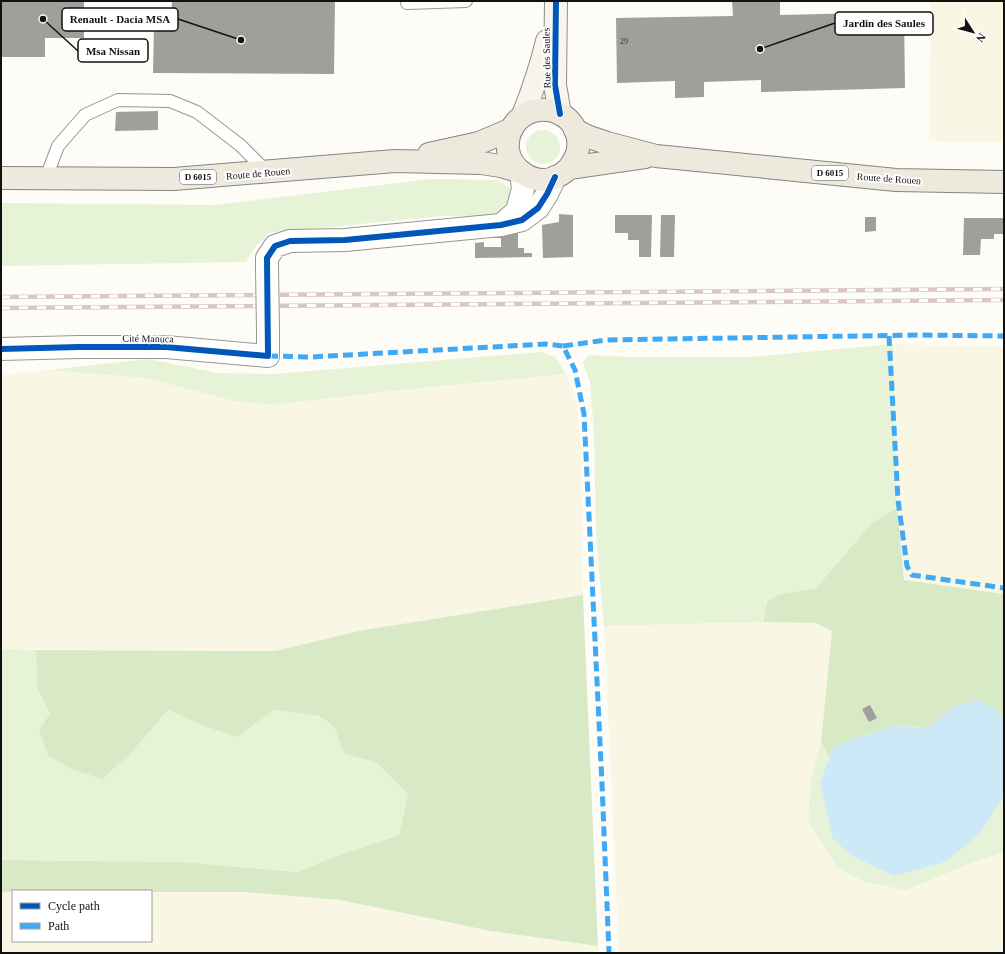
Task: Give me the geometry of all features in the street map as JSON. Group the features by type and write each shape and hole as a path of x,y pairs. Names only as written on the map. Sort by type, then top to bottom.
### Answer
{"main road":[{"path":"546,109 560,114 566,117 578,137 578,148 575,159 562,173 550,179 539,180 529,177 514,165 509,153 508,144 510,133 518,122 534,110 546,109"},
{"name":"Route de Rouen","path":"395,162 479,143 518,122"},
{"name":"Route de Rouen","path":"575,130 589,137 607,143 656,156 896,180 1004,182"},
{"name":"Route de Rouen","path":"562,173 656,156"},
{"name":"Route de Rouen","path":"1,178 174,179 395,162 481,163 501,166 521,172"}],"street":[{"name":"Rue des Saules","path":"556,4 555,85 560,114"},
{"name":"Rue des Saules","path":"518,122 536,83 556,4"},
{"path":"501,225 517,211 522,189 521,172"},
{"path":"501,225 522,220 538,208 562,173"},
{"name":"Cité Manuca","path":"1,349 166,347 268,356 267,258 275,246 290,241 345,240 501,225"}],"lane":[{"path":"407,3 466,1"},
{"path":"46,178 58,146 85,115 118,100 170,101 197,112 240,145 268,172"}],"shaded area":[{"path":"931,1 1004,1 1004,142 929,141"},
{"path":"893,344 1004,347 1004,594 904,580 897,508"},
{"path":"48,370 146,378 234,401 273,405 391,391 566,374 576,397 581,442 583,595 358,631 275,651 1,649 1,375"},
{"path":"763,622 816,623 832,631 821,742 811,781 971,863 1004,852 1004,953 619,953 604,626"},
{"path":"1,892 12,892 12,942 152,942 152,892 244,892 340,900 491,931 598,946 598,953 1,953"}],"green space":[{"path":"540,130 546,130 550,131 557,137 560,147 559,154 553,161 546,164 540,164 536,163 529,157 526,150 526,144 527,140 533,133"},
{"path":"431,179 497,180 513,190 509,206 490,217 442,216 269,233 256,246 246,262 1,266 1,203 215,205"},
{"path":"893,344 897,508 871,524 816,588 778,595 767,602 763,622 604,626 596,534 594,434 590,382 583,362 589,355 627,357 751,357"},
{"path":"542,352 555,357 566,374 391,391 273,405 234,401 146,378 48,370 149,359 218,373 273,374"},
{"path":"897,508 904,580 1004,594 1004,723 999,711 953,708 927,728 895,726 834,747 830,758 821,742 832,631 816,623 763,622 767,602 778,595 816,588 871,524"},
{"path":"583,595 598,946 491,931 340,900 244,892 152,892 152,890 12,890 12,892 1,892 1,860 183,862 297,872 331,858 399,835 408,794 376,762 344,754 334,727 319,716 273,710 237,737 204,726 168,710 132,752 103,779 71,769 48,755 39,730 50,714 37,688 35,650 275,651 358,631"},
{"path":"1,649 35,650 37,688 50,714 103,779 132,752 168,710 204,726 237,737 272,710 318,716 334,727 344,754 376,762 408,793 399,835 331,858 297,872 183,862 1,860"},
{"path":"821,742 830,758 820,782 1002,799 1004,789 1004,852 971,863 906,890 864,882 837,867 808,820 811,781"}],"water":[{"path":"977,700 999,711 1004,723 1004,789 1002,799 980,833 945,862 894,876 852,856 833,839 820,782 834,747 895,726 927,728 953,708"}],"building":[{"path":"1,1 84,1 84,38 45,38 45,57 1,57"},
{"path":"172,1 335,1 334,74 153,73 154,25 171,25"},
{"path":"732,1 780,1 780,15 904,12 905,88 761,92 761,80 704,82 704,97 675,98 675,81 617,83 616,18 733,16"},
{"path":"158,111 158,130 115,131 116,112"},
{"path":"559,214 573,215 573,257 543,258 542,225 559,222"},
{"path":"615,215 652,215 651,257 639,257 639,240 628,240 628,233 615,233"},
{"path":"661,215 675,215 674,257 660,257"},
{"path":"865,217 876,217 876,231 865,232"},
{"path":"964,218 1004,218 1004,234 994,234 994,239 981,239 980,255 963,255"},
{"path":"518,229 518,248 524,248 524,253 532,253 532,257 475,258 475,243 484,242 484,247 501,247 501,238 485,238 485,233"},
{"path":"870,705 877,718 869,722 862,709"}],"railway":[{"path":"1,297 1004,289"},
{"path":"1,308 1004,300"}],"marked path":[{"path":"563,346 606,340 918,335 1004,336"},
{"path":"889,336 898,500 907,566 912,575 1004,588"},
{"path":"268,356 311,357 546,344 563,346 575,370 584,414 609,953"}],"cycle path":[{"path":"556,1 555,85 560,114"},
{"path":"1,349 166,347 268,356 267,258 275,246 290,241 345,240 501,225 522,220 538,208 555,177"}],"place":[{"name":"Msa Nissan","path":"43,19"},
{"name":"Renault - Dacia MSA","path":"241,40"},
{"name":"Jardin des Saules","path":"760,49"}]}
